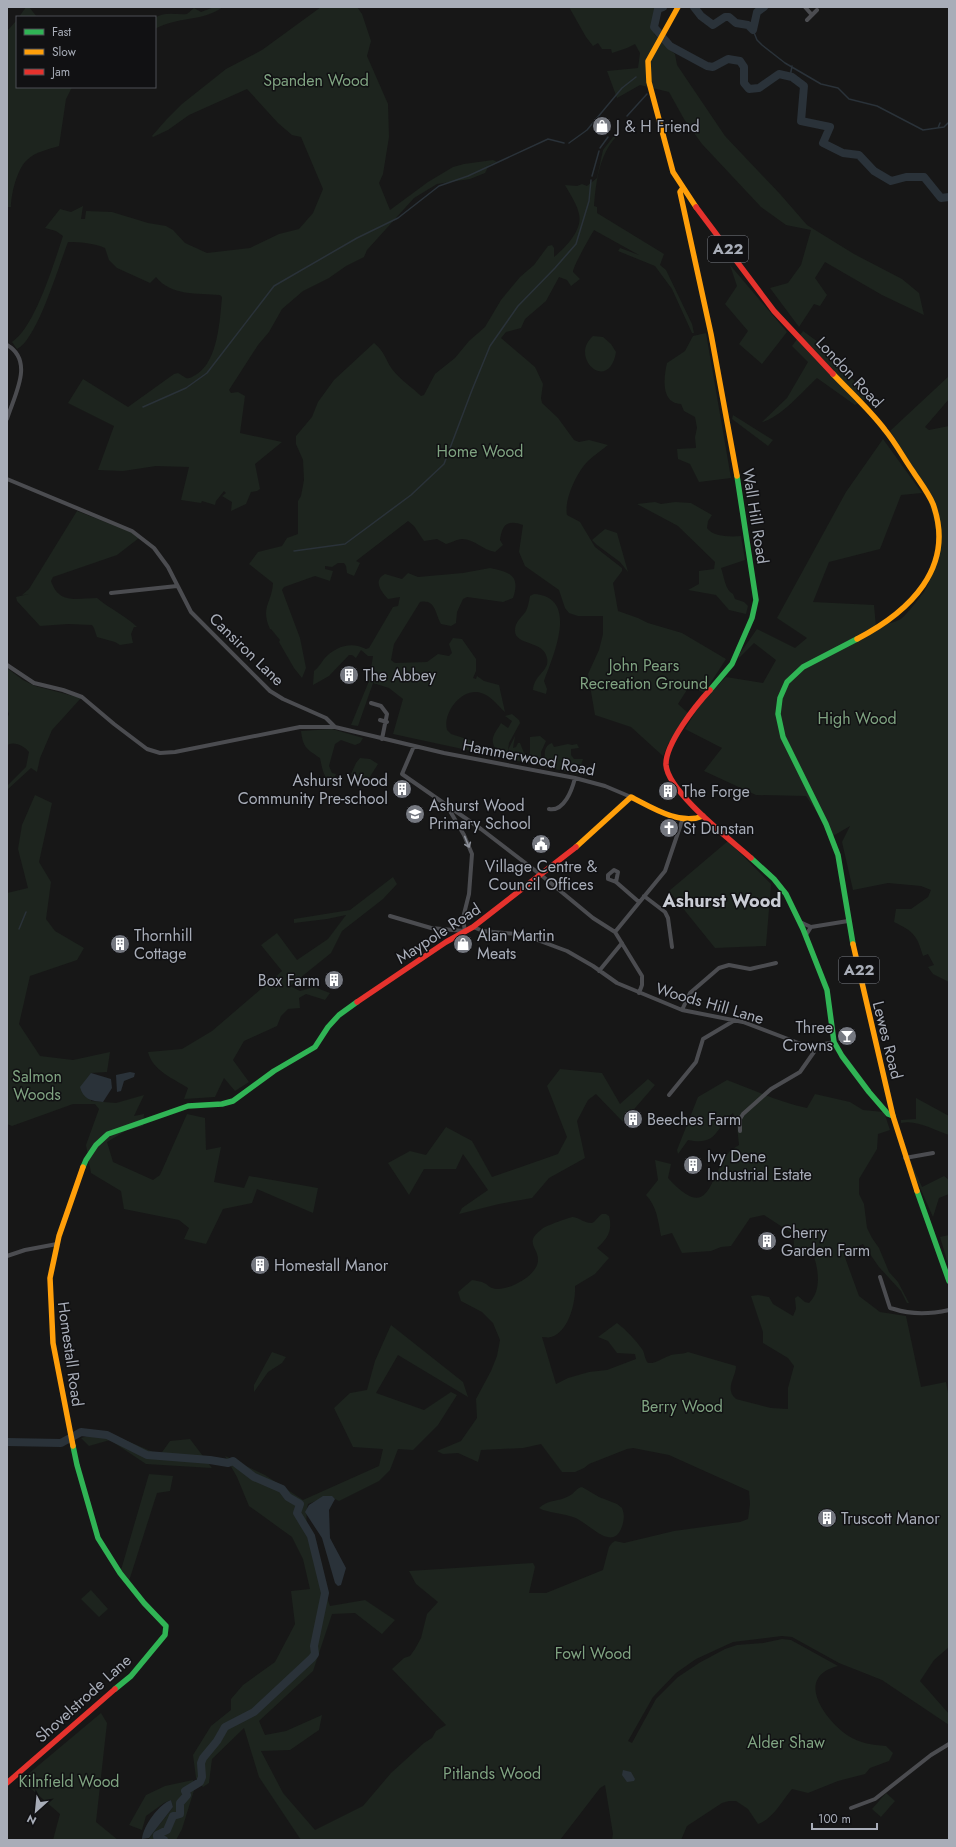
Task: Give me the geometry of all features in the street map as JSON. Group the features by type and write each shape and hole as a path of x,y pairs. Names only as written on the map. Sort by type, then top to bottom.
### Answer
{"main road":[{"name":"London Road","path":"678,7 648,61 649,82 671,165 682,188 774,311 885,429 933,503 941,531 939,556 929,579 907,606 882,626 803,667 787,682 780,698 778,714"},
{"name":"Wall Hill Road","path":"682,188 680,192 701,282 737,475 756,600 752,618 732,664 691,711 666,758 670,778 703,816"},
{"name":"Lewes Road","path":"778,714 783,737 826,824 838,855 848,921 864,996 894,1116 905,1158 949,1281"},
{"name":"Hammerwood Road","path":"631,797 657,809 683,818 693,820 703,816"},
{"name":"Maypole Road","path":"255,1084 314,1047 328,1027 339,1015 372,991 446,942 474,927 586,839 631,797"},
{"path":"703,816 774,879 786,894 806,935 828,990 834,1042 842,1056 869,1092 888,1114 894,1116"},
{"name":"Homestall Road","path":"166,1626 144,1603 120,1573 98,1538 77,1465 53,1343 50,1278 57,1244 86,1160 96,1144 108,1134 182,1107 222,1104 233,1101 255,1084"},
{"name":"Shovelstrode Lane","path":"7,1783 131,1676 165,1635 166,1626"}],"street":[{"path":"805,7 812,14"},
{"path":"807,20 817,10"},
{"path":"7,345 14,349 22,363 22,377 7,419"},
{"name":"Cansiron Lane","path":"7,479 132,531 154,548 168,567 191,612 270,691 283,699 326,718 335,727"},
{"path":"111,593 177,586"},
{"name":"Hammerwood Road","path":"7,665 34,683 63,690 82,697 140,744 147,749 160,753 175,752 300,727 335,727 414,746 575,778 605,786 631,797"},
{"path":"372,703 384,708 387,714 387,722 382,739"},
{"path":"380,720 387,722"},
{"path":"414,746 402,774 541,875 593,918 615,932 642,976 642,985 639,993"},
{"path":"549,809 554,810 559,807 572,790 575,778"},
{"path":"390,916 431,928 464,932 462,918 469,894 472,854 449,807"},
{"path":"615,932 665,872 683,818"},
{"path":"616,882 639,902"},
{"path":"644,896 665,912 668,918 672,947"},
{"path":"800,922 811,927 848,921"},
{"name":"Woods Hill Lane","path":"474,927 483,931 516,934 532,938 570,952 617,983 682,1010 735,1020 785,1040 815,1046 834,1042"},
{"path":"806,935 811,927"},
{"path":"599,971 622,943"},
{"path":"682,1010 690,993 719,968 729,966 750,969 776,963"},
{"path":"669,1095 696,1062 703,1039 735,1020"},
{"path":"740,1131 740,1118 746,1111 771,1089 800,1072 814,1052 815,1046"},
{"path":"905,1158 933,1153"},
{"path":"7,1256 26,1250 57,1244"},
{"path":"880,1277 890,1308 894,1310 937,1313 949,1310"},
{"path":"851,1808 875,1799 932,1755 949,1744"}],"green space":[{"path":"26,7 29,7 36,16 20,16"},
{"path":"214,7 223,7 207,15 172,22 156,29 156,18 159,16 167,14 187,14 194,8 201,12"},
{"name":"Spanden Wood","path":"321,7 357,7 362,14 371,41 367,56 388,104 389,137 383,174 379,183 390,210 428,182 453,167 493,160 497,162 489,165 485,173 470,179 437,184 414,198 367,250 364,257 346,266 329,278 303,291 282,309 269,332 258,345 229,390 231,393 238,392 245,396 240,433 282,442 255,464 260,489 251,492 246,504 231,511 232,502 222,496 226,493 224,491 216,501 215,505 202,501 201,503 181,500 189,467 156,466 123,471 98,470 114,426 68,403 83,379 128,407 174,374 178,373 186,378 192,377 204,368 214,350 219,328 222,297 220,295 177,291 169,288 156,277 150,283 117,268 109,260 105,248 87,243 68,242 40,317 25,343 17,349 12,342 28,323 36,309 43,294 63,236 56,231 45,228 60,209 71,212 83,206 81,219 85,219 86,211 112,212 148,223 166,226 173,230 185,243 207,253 250,248 279,234 299,229 313,213 323,189 301,137 292,135 278,123 247,89 189,115 168,130 153,137 152,136 182,104 226,69 262,50"},
{"path":"569,7 663,7 658,9 655,20 654,34 675,54 677,65 725,136 807,225 854,254 902,279 919,293 924,315 882,295 825,262 815,278 827,295 820,306 814,304 799,327 770,288 788,283 801,265 811,230 786,225 761,207 702,144 684,119 669,92 640,85 617,98 607,71 638,68 640,53 635,44 612,53 611,49 602,49 598,43 593,46 586,37"},
{"path":"16,21 16,88 72,88 66,99 59,146 34,155 23,164 15,182 11,207 7,207 7,31"},
{"name":"Home Wood","path":"613,137 616,137 610,144 599,169 594,206 597,207 597,213 664,254 660,265 666,270 692,324 694,333 692,333 672,289 655,266 618,251 620,248 639,255 594,230 582,251 573,272 580,279 571,286 567,280 559,277 546,301 525,319 521,328 506,332 501,338 535,367 543,384 541,398 542,403 558,418 574,440 579,442 589,440 608,445 588,461 580,472 569,494 567,501 567,515 580,522 595,547 622,568 622,571 613,583 618,611 648,623 682,633 726,659 704,693 690,685 678,704 688,713 672,742 669,742 663,756 631,727 595,715 588,674 599,650 603,634 603,616 578,616 569,613 565,608 559,590 525,566 519,552 523,525 518,523 509,523 506,525 502,530 500,540 503,545 495,552 466,539 460,539 446,544 437,539 424,541 414,526 408,521 356,561 360,563 354,576 347,573 344,563 338,563 332,567 325,566 325,569 333,571 330,581 315,576 284,587 282,590 300,638 306,668 302,678 294,668 279,642 280,640 270,629 267,622 266,610 273,583 249,564 258,552 282,546 287,538 298,534 298,501 301,496 304,480 303,460 296,444 296,436 312,417 318,402 334,380 374,343 383,353 392,369 399,377 421,396 424,395 435,374 455,358 469,341 485,327 501,300 520,277 534,265 548,246 552,245 554,248 554,257 572,238 576,232 580,220 575,203 565,185 577,186 582,184 587,186 597,178 603,150"},
{"path":"730,265 787,332 762,364 739,344 748,331 725,304 737,286"},
{"path":"803,331 818,342 869,397 855,405 817,378 784,410 762,422 787,398 808,362 792,346"},
{"path":"706,333 731,478 699,482 690,464 678,459 677,449 696,448 695,437 697,428 695,417 684,411 681,404 670,399 665,388 665,375 667,363 685,351 693,336"},
{"path":"593,336 603,337 611,344 616,352 612,364 606,370 599,371 592,368 587,362 585,354 587,345"},
{"name":"High Wood","path":"949,376 949,399 925,427 929,430 949,426 949,982 933,974 928,967 934,965 928,954 923,956 919,943 914,935 894,922 896,909 911,909 928,897 931,890 921,886 888,883 853,890 842,842 850,826 833,836 806,796 756,795 704,771 722,748 685,729 701,703 726,677 763,683 776,660 754,643 739,658 738,656 757,629 795,648 807,638 777,618 846,492 883,439 922,493 901,495 880,549 829,562 813,602 874,605 876,627 902,618 924,592 933,571 937,550 936,530 931,509 923,489 902,449 890,431"},
{"path":"733,415 773,440 768,446 732,419"},
{"path":"655,502 661,504 675,502 691,503 712,515 708,521 707,528 713,533 722,536 741,536 745,560 721,568 726,586 730,592 733,594 735,599 744,602 748,606 746,614 729,610 716,595 688,590 699,584 699,571 714,569 715,562 678,526 637,504"},
{"path":"77,511 131,532 139,538 117,555 53,577 51,581 54,589 64,597 76,599 97,598 128,619 137,627 134,627 131,634 133,643 120,645 97,637 92,625 68,624 40,626 17,601 16,597 29,594 22,595 29,589"},
{"path":"605,529 617,533 628,572 620,562 592,540"},
{"path":"490,568 503,571 512,576 515,584 513,598 503,602 467,597 463,599 457,612 456,623 451,626 441,624 432,605 425,602 420,602 394,644 391,660 395,663 427,662 438,654 449,656 452,653 449,644 453,638 462,639 476,659 476,671 473,678 476,679 477,676 484,681 499,685 505,712 487,695 476,692 469,693 462,696 451,708 446,723 447,730 451,734 473,741 475,745 500,755 502,750 495,748 493,738 501,723 508,728 512,721 505,716 512,714 519,720 520,723 509,743 508,750 515,736 513,748 520,743 524,753 529,755 530,737 540,736 546,741 541,752 541,759 545,759 546,749 548,745 552,743 554,747 577,744 579,748 571,749 571,755 574,759 583,759 581,765 575,764 572,769 585,771 587,776 393,734 403,699 389,688 373,683 358,726 351,725 369,681 373,656 368,656 361,650 356,658 349,655 329,676 313,685 314,671 328,655 338,648 349,645 355,645 366,649 369,648 393,607 398,606 400,597 388,599 379,586 379,580 385,574 402,579 408,573 418,577 463,573"},
{"path":"534,594 548,598 556,605 560,616 560,629 557,643 544,681 547,689 546,694 533,690 536,680 546,666 547,658 545,652 535,645 519,639 515,630 517,622 527,609 530,596"},
{"path":"7,668 23,680 35,686 81,698 52,730 40,758 37,772 31,768 7,790 7,786 26,767 29,752 23,746 18,744 9,744 7,747 7,719 9,714 7,709"},
{"path":"332,729 363,738 360,743 355,745 341,740 335,744 329,766 332,773 336,774 334,781 331,783 325,775 320,758 304,745 301,731"},
{"path":"360,758 370,759 378,764 366,783 360,781 351,774"},
{"name":"Salmon Woods","path":"35,795 52,803 39,862 51,882 46,919 55,931 84,948 77,960 30,976 19,1024 40,1056 73,1060 110,1052 107,1072 91,1073 91,1101 116,1103 144,1095 134,1116 144,1114 143,1126 127,1130 107,1142 113,1162 153,1180 160,1175 187,1114 205,1118 206,1150 221,1147 214,1182 244,1188 249,1176 318,1188 313,1213 257,1189 252,1203 223,1209 206,1244 184,1239 189,1228 179,1220 124,1209 121,1191 91,1173 86,1145 99,1109 95,1104 73,1104 12,1126 7,1124 7,893 28,888 18,849 22,825"},
{"path":"728,841 771,884 766,946 715,948 669,891"},
{"path":"393,877 397,884 383,899 342,931 331,953 290,986 300,991 314,987 330,993 325,1000 306,994 299,998 300,1008 288,1009 281,1016 277,1026 244,1041 233,1060 249,1082 235,1091 224,1078 215,1097 184,1099 188,1088 159,1069 150,1058 148,1052 182,1049 212,1031 282,971 261,945 277,933 297,960 328,939 346,915 294,923 294,919 350,910"},
{"path":"560,1069 602,1073 620,1104 648,1079 655,1085 623,1122 596,1094 588,1100 577,1121 585,1158 549,1178 532,1198 499,1204 459,1214 462,1208 488,1190 463,1154 456,1169 424,1169 409,1195 388,1163 410,1151 426,1155 446,1127 472,1141 492,1177 558,1154 567,1137 547,1086"},
{"path":"727,1080 777,1099 807,1108 815,1094 850,1102 863,1110 884,1112 890,1130 878,1134 877,1149 859,1179 859,1194 864,1204 867,1228 879,1248 889,1272 898,1282 909,1303 907,1303 901,1291 879,1267 863,1244 843,1252 859,1296 880,1312 906,1316 921,1387 946,1382 949,1398 949,1647 934,1660 920,1681 949,1714 949,1725 882,1680 839,1663 792,1637 782,1636 733,1642 696,1659 676,1673 653,1697 628,1741 632,1743 656,1699 678,1677 699,1663 725,1649 737,1645 763,1643 782,1639 791,1640 838,1666 825,1671 818,1679 815,1688 817,1699 822,1709 838,1728 852,1738 866,1743 886,1746 893,1753 889,1761 870,1768 865,1774 838,1781 808,1793 792,1789 773,1814 758,1824 748,1809 736,1801 729,1801 722,1803 687,1826 681,1840 612,1840 613,1834 605,1785 600,1788 560,1840 301,1840 259,1777 244,1728 212,1759 209,1783 203,1787 196,1778 193,1755 211,1726 231,1710 231,1699 243,1685 275,1662 295,1624 291,1591 310,1589 303,1559 292,1537 249,1506 237,1477 225,1456 265,1475 303,1500 379,1466 383,1449 353,1447 334,1408 350,1393 367,1390 375,1361 391,1325 463,1382 468,1397 398,1355 376,1393 424,1410 451,1392 457,1395 438,1425 413,1450 398,1449 390,1470 379,1481 339,1501 329,1496 308,1504 307,1529 309,1542 330,1606 365,1600 395,1620 382,1634 355,1613 332,1614 313,1671 259,1721 265,1735 286,1731 322,1715 319,1730 290,1750 261,1751 283,1793 315,1830 363,1806 391,1773 424,1743 432,1738 436,1731 446,1725 392,1669 404,1658 410,1656 415,1649 421,1638 427,1614 438,1602 416,1584 409,1571 533,1563 535,1567 529,1593 546,1593 603,1570 609,1547 615,1541 624,1543 674,1531 740,1522 748,1519 750,1504 749,1491 669,1455 633,1448 589,1464 575,1472 562,1472 541,1444 523,1448 481,1450 478,1462 458,1453 443,1454 437,1451 461,1441 477,1418 476,1399 491,1371 497,1356 500,1340 493,1323 482,1312 461,1301 458,1292 472,1280 486,1284 491,1288 498,1289 512,1286 520,1282 532,1272 538,1261 538,1256 533,1245 536,1234 548,1226 573,1217 591,1223 602,1214 609,1216 610,1230 604,1241 597,1248 609,1258 595,1274 575,1286 573,1307 567,1323 562,1329 551,1337 542,1337 556,1384 568,1378 589,1372 607,1370 636,1359 635,1354 617,1353 608,1341 598,1337 617,1323 639,1345 648,1363 656,1362 671,1355 688,1352 736,1366 731,1391 736,1399 771,1408 788,1409 788,1388 794,1366 788,1358 763,1343 763,1332 751,1296 758,1295 769,1297 773,1304 793,1316 796,1309 795,1298 798,1296 805,1302 809,1303 816,1293 818,1275 814,1257 809,1254 795,1256 793,1234 764,1215 750,1218 731,1246 721,1247 711,1251 682,1253 672,1233 661,1236 655,1209 646,1195 658,1180 655,1160 671,1164 668,1178 682,1191 693,1197 701,1197 707,1192 722,1162 729,1152 739,1145 737,1126 733,1113 715,1135 705,1141 688,1140 678,1154 677,1150 698,1097"},
{"path":"916,1098 949,1116 949,1135 913,1122 901,1123 901,1120 916,1119"},
{"path":"910,1160 922,1187 944,1176 949,1180 949,1194 939,1198 933,1217 908,1161"},
{"path":"949,1235 949,1267 940,1237"},
{"path":"272,1352 286,1357 282,1363 268,1372 254,1392 254,1385"},
{"path":"104,1431 160,1455 170,1441 190,1439 212,1468 146,1464 110,1440 89,1446 81,1438"},
{"path":"149,1474 173,1476 170,1491 157,1493 129,1581 121,1570"},
{"path":"582,1487 599,1497 617,1504 622,1508 624,1513 623,1521 621,1529 617,1535 611,1537 605,1536 573,1517 539,1508 546,1503 565,1498"},
{"path":"91,1590 108,1609 99,1617 81,1599"},
{"name":"Kilnfield Wood","path":"101,1713 107,1723 96,1822 118,1840 53,1840 60,1814 21,1780"},
{"path":"193,1780 195,1787 182,1829 176,1840 150,1840 149,1838 173,1807 171,1800 164,1803 146,1816 142,1830 129,1825 146,1795 165,1786"},
{"path":"886,1793 895,1801 881,1817 872,1809"}],"shaded area":[{"path":"130,1072 135,1073 134,1077 124,1081 121,1091 117,1092 116,1075"},
{"path":"91,1073 111,1079 112,1088 103,1102 88,1099 81,1091 80,1087"},
{"path":"323,1496 332,1496 335,1499 329,1510 330,1538 346,1568 341,1585 338,1586 335,1583 322,1538 305,1512 309,1505"},
{"path":"623,1770 631,1772 635,1779 634,1781 627,1782 622,1775"},
{"path":"171,1800 173,1807 149,1838 142,1839 145,1828 152,1816 166,1802"}],"waterway":[{"path":"663,7 658,9 654,27 670,46 707,66 713,67 728,59 740,61 744,67 744,83 749,89 759,88 779,74 792,77 804,86 801,121 830,127 823,143 843,153 859,155 874,171 891,181 906,177 924,177 941,198 949,197"},
{"path":"694,7 701,16 713,25 725,17 729,17 736,23 748,25 753,30 757,12 764,7"},
{"path":"753,30 757,40 785,63 821,84 838,88 849,99 877,106 923,130 944,127 949,122"},
{"path":"790,77 792,66"},
{"path":"569,143 587,130 622,88 636,77"},
{"path":"627,116 647,94"},
{"path":"938,128 940,123"},
{"path":"600,148 608,137"},
{"path":"143,407 186,388 207,373 274,286 357,238 398,218 439,186 468,176 548,139 564,143"},
{"path":"592,176 599,151"},
{"path":"294,551 345,544 411,495 444,464 490,346 518,306 576,244 589,201 591,180"},
{"path":"19,929 26,912"},
{"path":"7,1442 61,1443 81,1432 107,1435 147,1455 210,1460 228,1463 233,1461 254,1477 282,1489 288,1497 300,1504 297,1513 311,1536 325,1593 314,1646 315,1654 254,1712 225,1727 217,1741 203,1758 201,1763 202,1777 200,1782 185,1791 187,1795 180,1803 180,1814 173,1816 167,1830 157,1835 157,1837 164,1840"}],"traffic: fast":[{"path":"710,690 732,664 752,618 756,600 737,476"},
{"path":"853,944 838,855 826,824 783,737 778,714 780,698 787,682 803,667 857,639"},
{"path":"751,858 774,879 786,894 803,929 827,990 834,1042 842,1056 869,1092 888,1114 893,1116"},
{"path":"83,1167 96,1145 108,1134 188,1106 222,1104 233,1101 274,1071 315,1047 328,1027 339,1015 357,1002"},
{"path":"917,1191 949,1281"},
{"path":"73,1446 98,1538 120,1573 144,1603 166,1626 165,1635 131,1676 115,1689"}],"traffic: slow":[{"path":"678,7 648,61 649,82 673,172 696,207"},
{"path":"683,188 680,192 711,334 737,476"},
{"path":"833,374 873,415 892,439 931,500 938,527 938,548 933,568 923,585 910,601 894,616 857,639"},
{"path":"576,847 631,797 675,817 685,819 703,816"},
{"path":"853,944 893,1116 917,1191"},
{"path":"73,1446 53,1343 50,1278 59,1236 83,1167"}],"traffic: jam":[{"path":"696,207 774,311 833,374"},
{"path":"710,690 682,725 670,747 666,765 669,776 688,802 751,858"},
{"path":"357,1002 446,942 473,927 576,847"},
{"path":"7,1783 115,1689"}],"place":[{"name":"J & H Friend","path":"602,126"},
{"name":"The Abbey","path":"349,675"},
{"name":"Ashurst Wood Community Pre-school","path":"402,789"},
{"name":"The Forge","path":"668,791"},
{"name":"Ashurst Wood Primary School","path":"415,814"},
{"name":"St Dunstan","path":"669,828"},
{"name":"Village Centre & Council Offices","path":"541,844"},
{"name":"Thornhill Cottage","path":"120,944"},
{"name":"Alan Martin Meats","path":"463,944"},
{"name":"Box Farm","path":"334,980"},
{"name":"Three Crowns","path":"847,1036"},
{"name":"Beeches Farm","path":"633,1119"},
{"name":"Ivy Dene Industrial Estate","path":"693,1165"},
{"name":"Cherry Garden Farm","path":"767,1241"},
{"name":"Homestall Manor","path":"260,1265"},
{"name":"Truscott Manor","path":"827,1518"}],"district":[{"name":"Ashurst Wood","path":"722,901"}],"park label":[{"name":"John Pears Recreation Ground","path":"644,674"},
{"name":"Berry Wood","path":"682,1406"},
{"name":"Fowl Wood","path":"593,1653"},
{"name":"Alder Shaw","path":"786,1742"},
{"name":"Pitlands Wood","path":"492,1773"}]}
